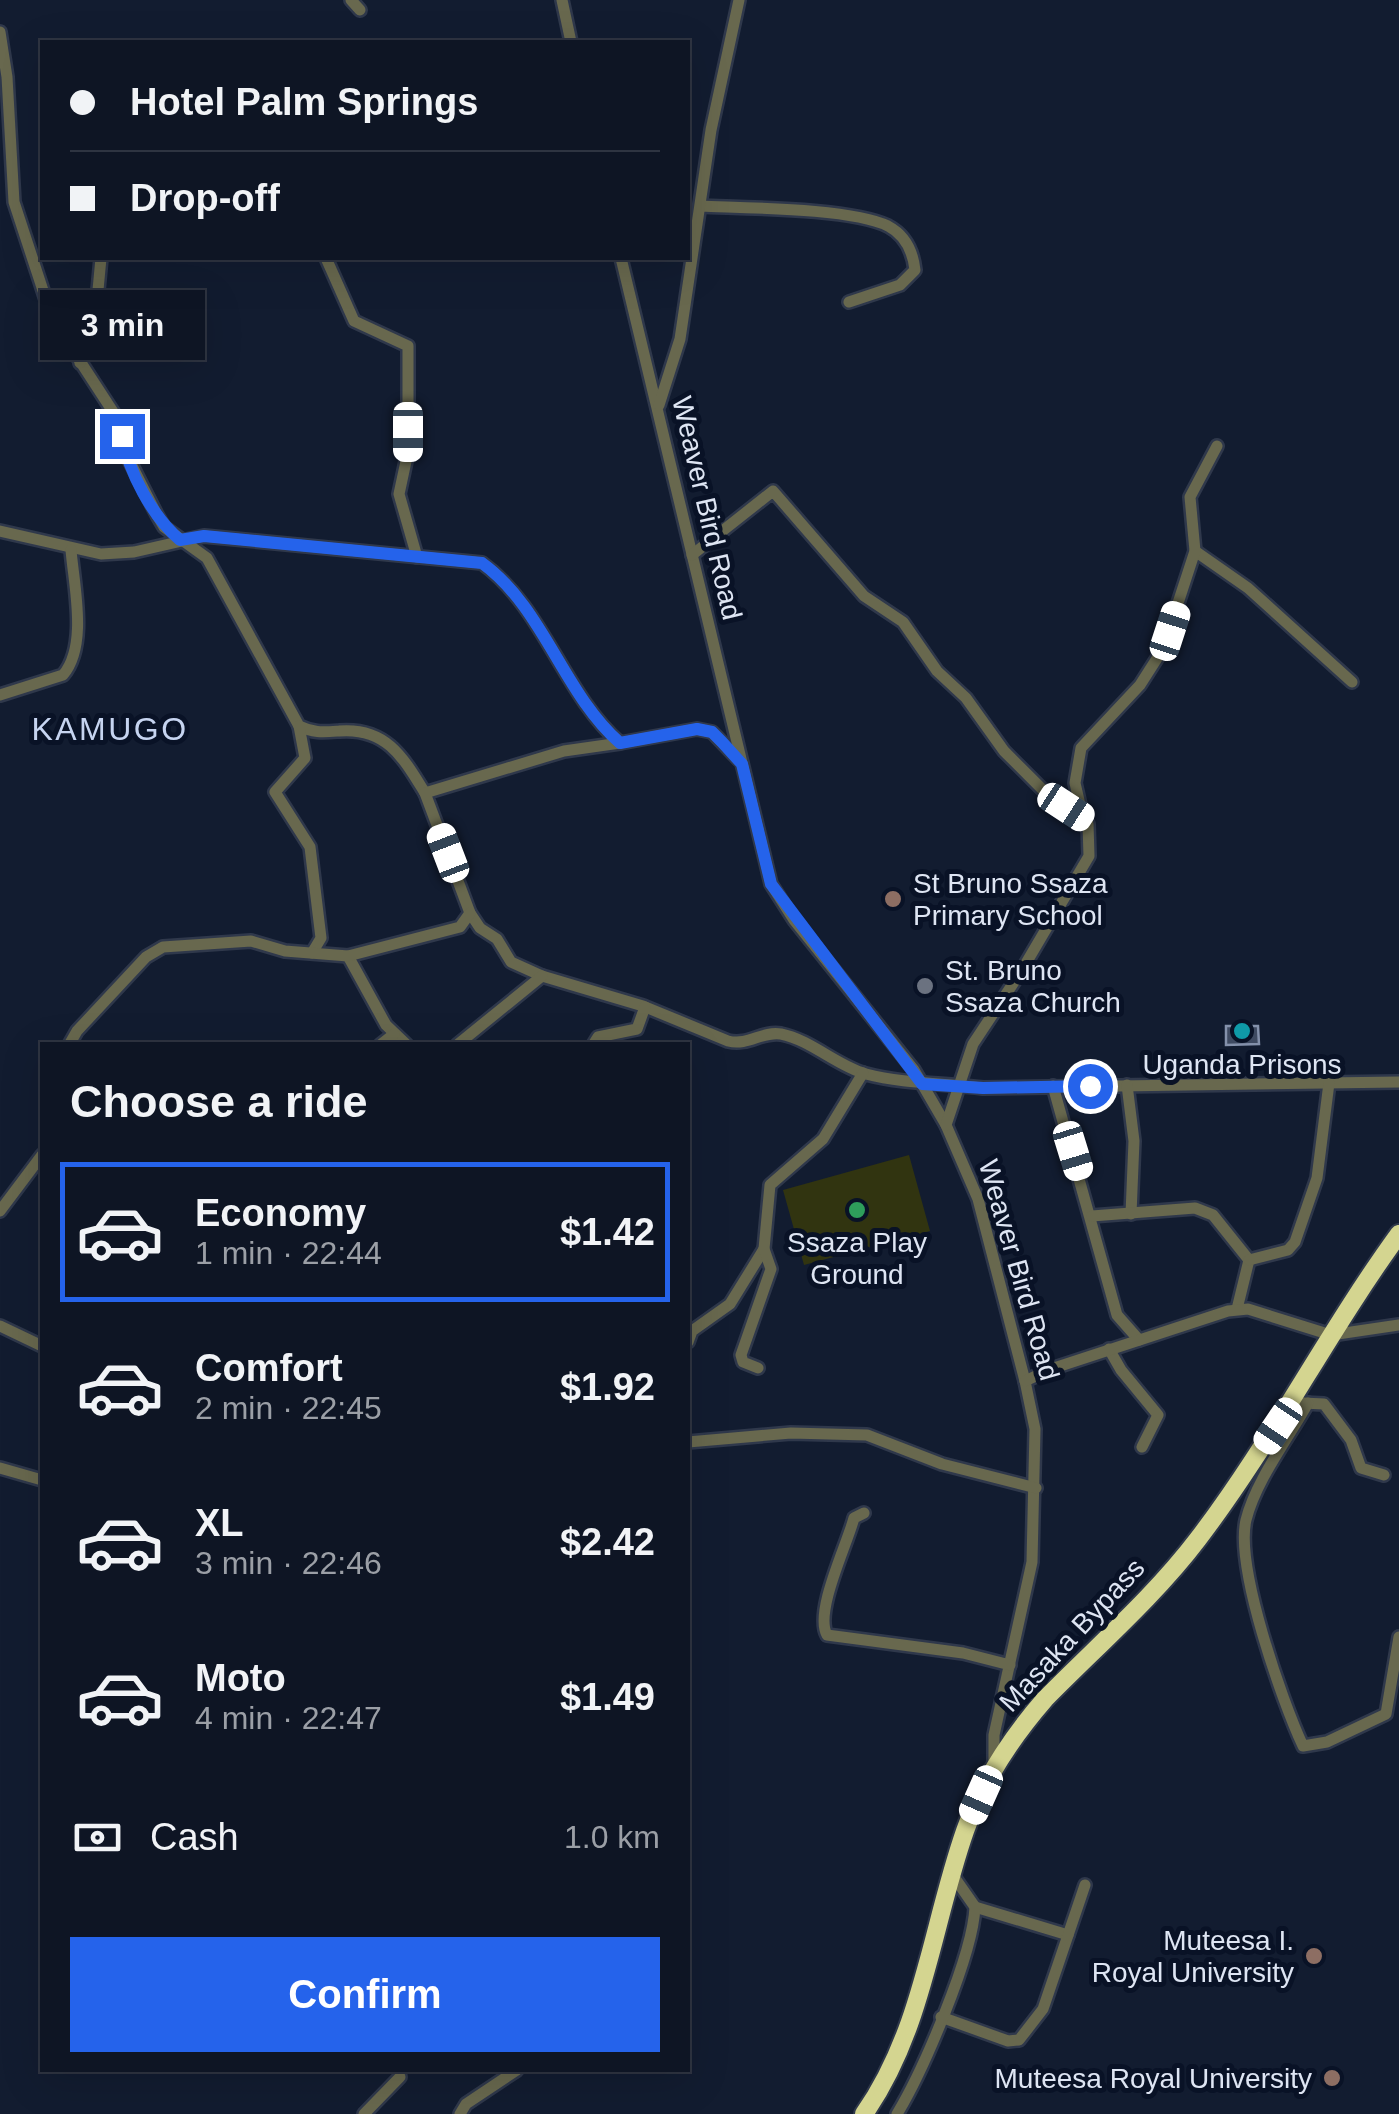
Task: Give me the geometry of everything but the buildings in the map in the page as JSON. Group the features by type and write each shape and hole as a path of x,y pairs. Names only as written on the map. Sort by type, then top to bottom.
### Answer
{"highway":[{"name":"Masaka Bypass","path":"864,2114 910,2025 966,1828 994,1770 1045,1699 1196,1542 1301,1402 1332,1335 1399,1234"}],"street":[{"path":"659,405 680,339 711,130 740,0"},
{"path":"560,1 570,40"},
{"path":"0,32 7,77 10,174 21,228 52,318 119,421 125,452 157,515 180,540 207,558 299,726 305,758 275,792 308,840 321,938 333,955"},
{"path":"701,206 781,209 889,227 909,246 915,270 900,285 850,302"},
{"path":"80,363 98,290 101,260"},
{"path":"327,260 354,321 408,346 408,452 400,494 418,557"},
{"name":"Weaver Bird Road","path":"622,260 771,884 922,1084 946,1125 978,1198 1026,1381 1036,1429 1031,1575 994,1735 994,1770"},
{"path":"946,1125 962,1085 972,1044 1022,970 1089,856 1090,833 1075,782 1081,748 1140,685 1158,658 1194,551 1190,497 1218,446"},
{"path":"692,555 773,490 864,596 902,622 925,656 982,718 1004,751 1050,796 1083,818"},
{"path":"0,531 101,554 134,552 204,536 482,563 498,574 522,605 587,710 620,743"},
{"path":"0,696 63,675 70,668 76,644 72,550"},
{"path":"1194,551 1248,588 1352,682"},
{"path":"299,726 313,732 362,731 394,746 425,793 470,913 480,928 497,939 510,962 742,1044 765,1035 785,1035 863,1073 922,1084 1399,1082"},
{"path":"425,793 564,751 697,729 712,732 742,764"},
{"path":"460,928 470,913"},
{"path":"71,1042 154,950 251,940 285,951 348,956 460,928 480,928"},
{"path":"312,954 321,938"},
{"path":"348,956 394,1034 404,1042"},
{"path":"461,1042 542,976"},
{"path":"595,1042 598,1037 626,1034 637,1028 644,1007"},
{"path":"384,1042 394,1034"},
{"path":"758,1368 743,1362 742,1355 770,1269 764,1249 773,1180 823,1139 863,1073"},
{"path":"1249,1260 1288,1250 1295,1242 1317,1178 1329,1083"},
{"path":"1127,1085 1134,1141 1131,1214"},
{"path":"1053,1086 1118,1315 1139,1340"},
{"path":"0,1211 40,1159"},
{"path":"1092,1216 1204,1210 1213,1215 1249,1260"},
{"path":"690,1336 692,1331 730,1304 764,1249"},
{"path":"1238,1309 1249,1260"},
{"path":"1026,1381 1109,1349 1238,1309 1332,1335 1399,1325"},
{"path":"0,1326 40,1345"},
{"path":"1109,1349 1120,1370 1158,1415 1142,1447"},
{"path":"1384,1475 1364,1471 1351,1440 1324,1404 1301,1402 1247,1516 1245,1531 1252,1590 1276,1674 1303,1746 1327,1742 1394,1709 1399,1637"},
{"path":"690,1442 791,1433 867,1434 942,1464 1036,1488"},
{"path":"0,1468 40,1479"},
{"path":"864,1513 854,1518 827,1596 823,1622 828,1635 1010,1664"},
{"path":"952,1874 974,1906 1068,1935"},
{"path":"941,2017 1008,2041 1019,2040 1043,2009 1085,1884"},
{"path":"897,2114 918,2076 941,2017 972,1932 974,1906"},
{"path":"460,2114 466,2104 514,2072"},
{"path":"364,2114 400,2077"}],"green space":[{"name":"Ssaza Play Ground","path":"909,1155 930,1231 804,1265 783,1190"}],"place":[{"name":"St Bruno Ssaza Primary School","path":"893,899"},
{"name":"St. Bruno Ssaza Church","path":"925,986"},
{"name":"Uganda Prisons","path":"1242,1031"},
{"name":"Ssaza Play Ground","path":"857,1210"},
{"name":"Muteesa I. Royal University","path":"1314,1956"},
{"name":"Muteesa Royal University","path":"1332,2078"}],"district":[{"name":"KAMUGO","path":"110,729"}],"route":[{"path":"122,436 125,452 144,492 164,527 180,540 204,536 482,563 498,574 522,605 587,710 620,743 697,729 712,732 742,764 771,884 794,920 922,1084 983,1088 1090,1086"}]}
